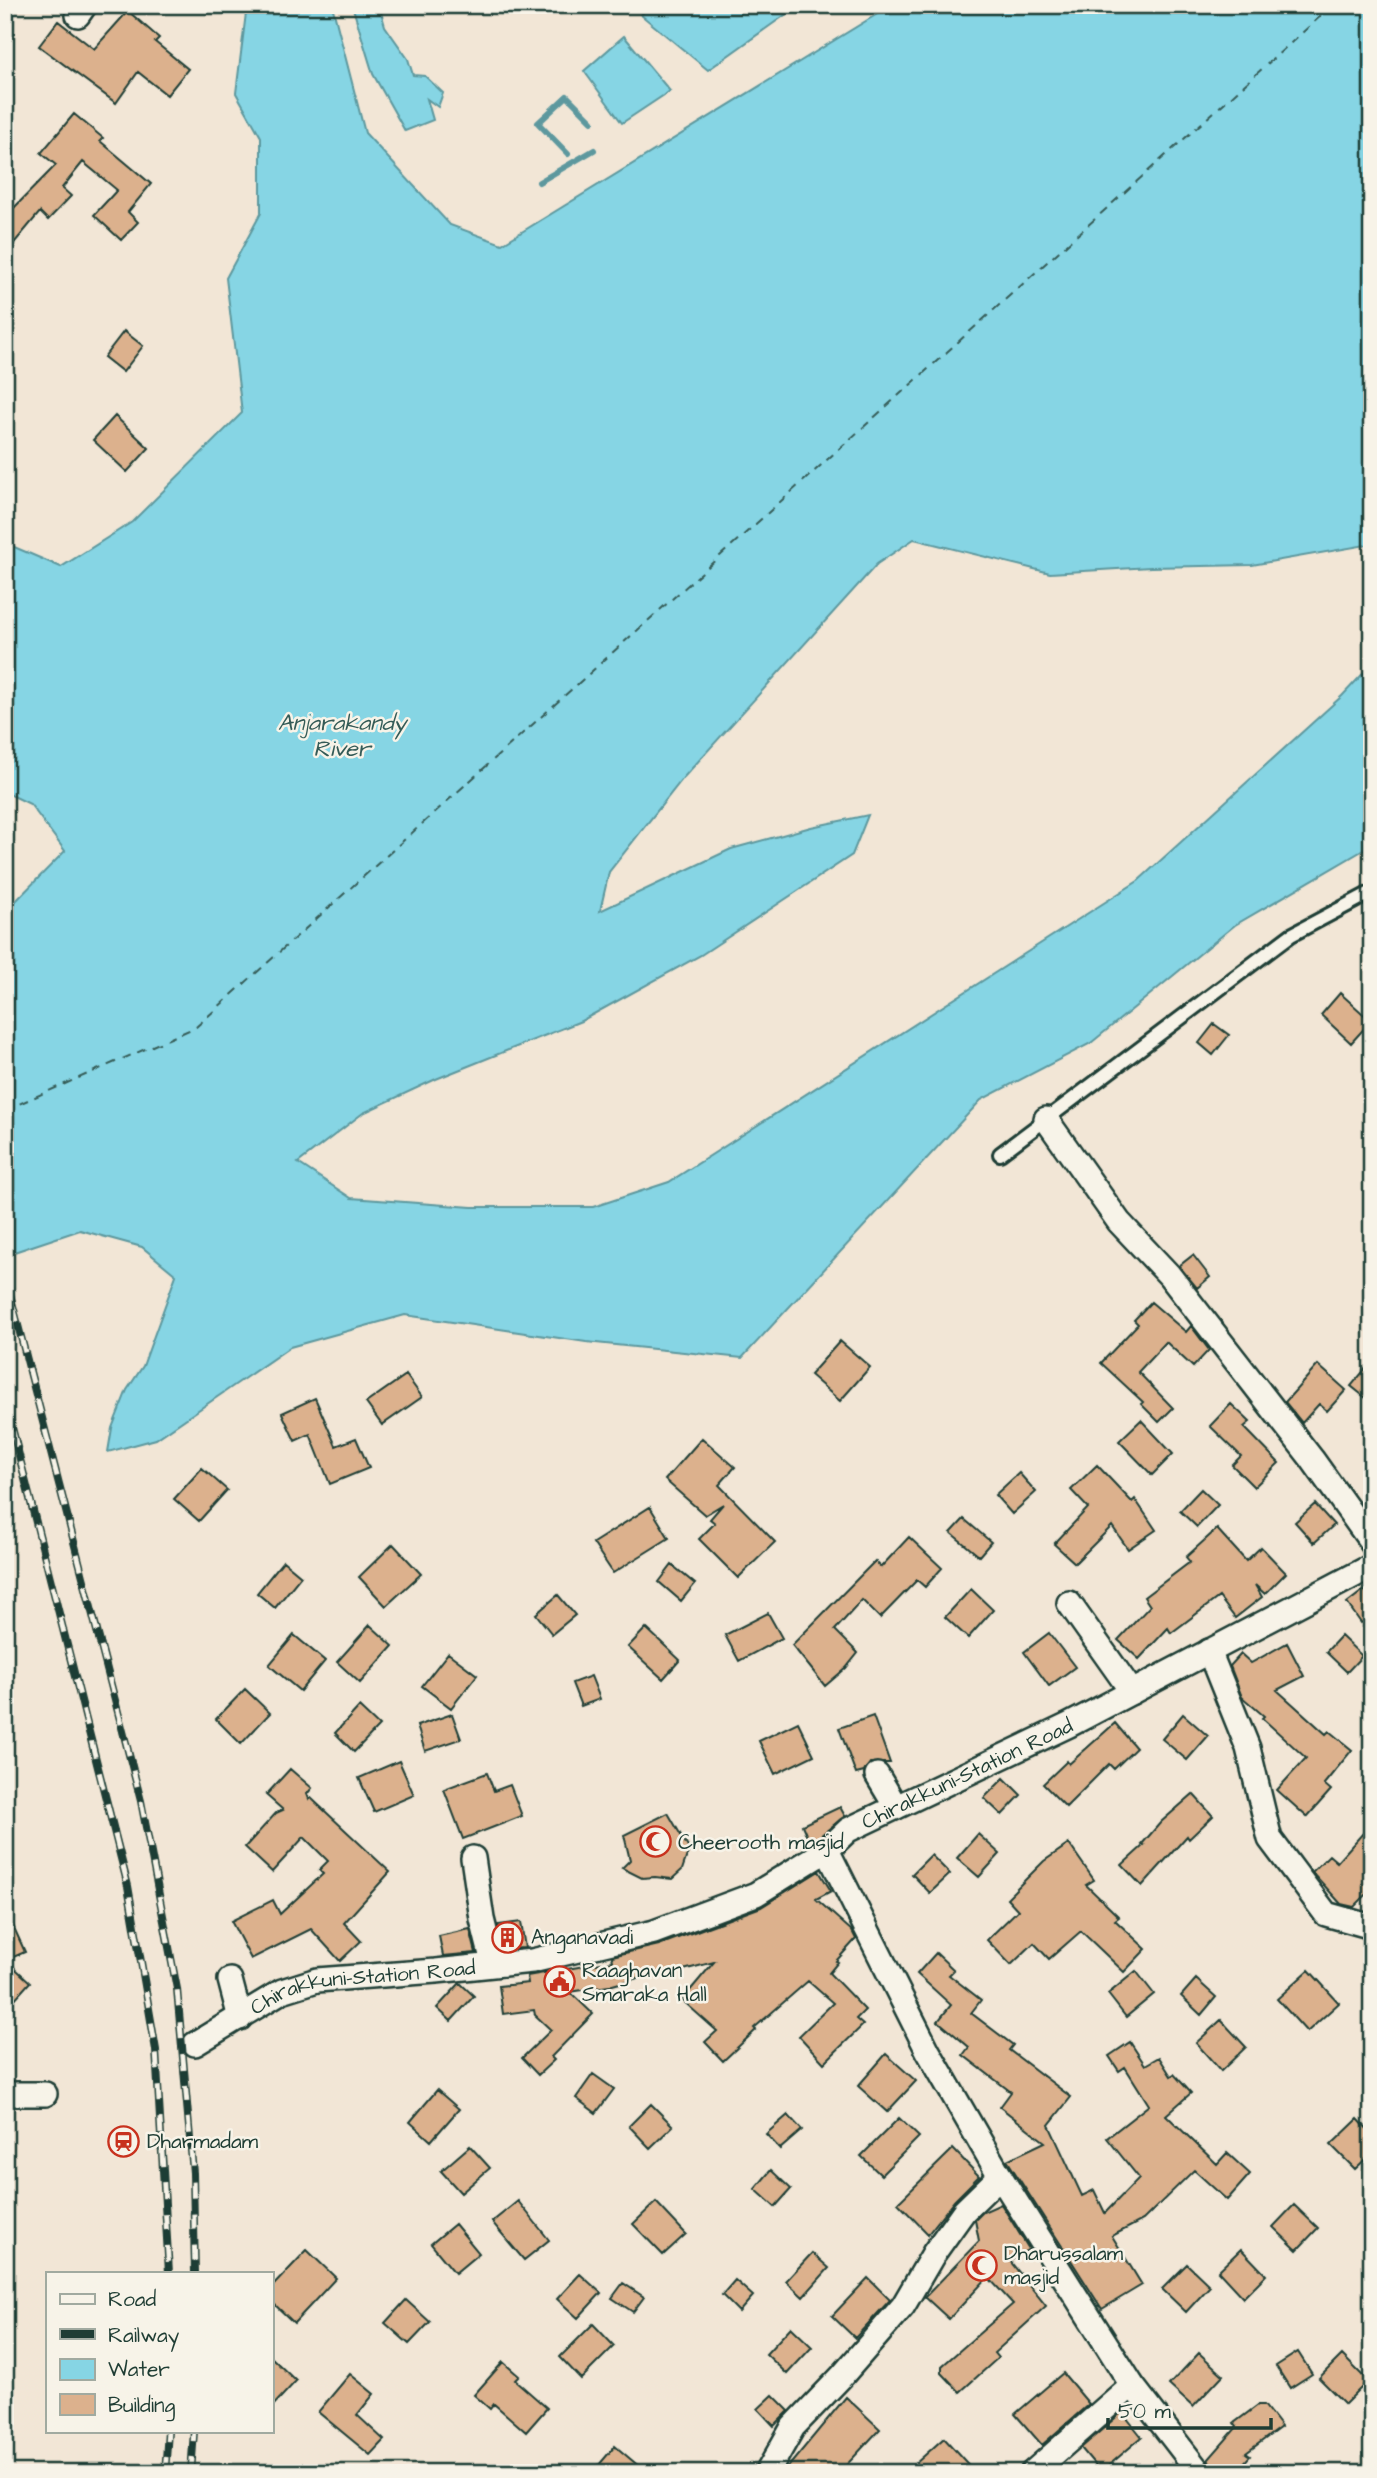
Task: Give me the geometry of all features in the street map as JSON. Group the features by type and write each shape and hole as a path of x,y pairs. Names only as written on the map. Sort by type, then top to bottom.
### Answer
{"street":[{"path":"1046,1119 1119,1222 1169,1275 1312,1459 1372,1543"},
{"name":"Chirakkuni-Station Road","path":"195,2044 282,1991 317,1980 532,1961 654,1931 756,1894 827,1850 848,1830 984,1768 1132,1692 1209,1651 1250,1620 1372,1566"},
{"path":"1069,1603 1132,1692"},
{"path":"1209,1651 1248,1748 1270,1839 1326,1914 1372,1927"},
{"path":"877,1775 896,1807"},
{"path":"827,1850 928,2051 1000,2176 1132,2385 1200,2473"},
{"path":"473,1858 482,1919 492,1959 503,1964"},
{"path":"230,1980 240,2018"},
{"path":"5,2094 45,2094"},
{"path":"767,2473 793,2427 903,2306 934,2253 964,2211 1000,2176"},
{"path":"1032,2473 1132,2385"}],"lane":[{"path":"1000,1154 1291,935 1372,892"}],"water":[{"name":"Anjarakandy River","path":"247,5 332,5 365,133 450,225 502,244 892,5 1372,5 1372,544 1252,565 1050,573 914,539 877,564 684,777 609,872 600,911 731,849 868,815 852,855 701,955 581,1021 436,1079 363,1113 298,1163 351,1198 472,1207 593,1207 669,1182 1138,881 1342,696 1372,664 1372,845 1235,925 1091,1043 981,1100 742,1358 586,1342 405,1315 290,1347 156,1439 108,1452 112,1428 127,1390 143,1366 176,1275 142,1247 80,1230 5,1255 5,912 65,851 30,804 5,792 5,543 61,567 132,522 242,413 226,278 261,213 261,137 236,93"},
{"path":"352,5 379,5 385,26 408,59 413,75 425,76 443,93 438,107 427,99 433,120 405,131 373,74"},
{"path":"650,5 787,5 792,10 708,70 641,15"},
{"path":"624,36 670,91 622,123 584,71"}],"building":[{"path":"128,11 159,38 155,42 188,69 167,95 138,72 116,103 39,46 58,21 94,49"},
{"path":"74,114 103,138 100,141 151,184 128,212 138,222 121,240 94,215 117,190 83,162 62,188 71,196 48,220 40,212 5,254 5,217 56,165 41,153"},
{"path":"124,331 143,346 123,372 104,357"},
{"path":"115,416 149,448 127,472 93,440"},
{"path":"1340,993 1371,1021 1351,1043 1321,1015"},
{"path":"1214,1024 1229,1035 1213,1055 1199,1043"},
{"path":"1193,1255 1210,1277 1197,1288 1179,1266"},
{"path":"1151,1302 1186,1332 1191,1326 1209,1350 1193,1367 1166,1342 1138,1372 1173,1408 1159,1422 1141,1404 1143,1402 1101,1363 1138,1324 1134,1320"},
{"path":"840,1341 870,1367 840,1401 810,1375"},
{"path":"1372,1361 1372,1403 1351,1386"},
{"path":"1318,1365 1346,1390 1327,1411 1319,1404 1302,1423 1285,1402"},
{"path":"406,1375 422,1397 382,1425 366,1403"},
{"path":"315,1398 336,1446 356,1438 369,1468 330,1484 310,1434 295,1441 282,1413"},
{"path":"1231,1404 1250,1422 1244,1427 1279,1463 1254,1487 1232,1465 1241,1456 1210,1426"},
{"path":"1141,1420 1173,1454 1152,1475 1119,1441"},
{"path":"702,1438 735,1467 719,1485 775,1542 738,1578 699,1539 715,1523 710,1519 723,1504 705,1515 665,1480"},
{"path":"1097,1465 1132,1502 1135,1499 1156,1530 1128,1549 1112,1526 1075,1563 1054,1544 1088,1508 1071,1490"},
{"path":"202,1468 227,1490 199,1521 174,1499"},
{"path":"1019,1473 1036,1492 1012,1514 995,1495"},
{"path":"1201,1489 1218,1505 1197,1527 1180,1511"},
{"path":"1315,1504 1334,1525 1314,1543 1295,1522"},
{"path":"650,1507 669,1538 613,1573 593,1543"},
{"path":"964,1519 991,1542 979,1556 951,1533"},
{"path":"1217,1529 1246,1561 1261,1547 1286,1573 1265,1594 1255,1585 1262,1597 1235,1618 1219,1597 1171,1633 1168,1628 1139,1659 1118,1640 1150,1606 1144,1597 1190,1562 1186,1557"},
{"path":"909,1537 942,1568 925,1587 917,1580 880,1618 862,1600 835,1630 858,1653 846,1668 825,1686 792,1645 875,1561 881,1567"},
{"path":"393,1544 421,1574 386,1606 359,1577"},
{"path":"283,1561 301,1576 275,1608 257,1593"},
{"path":"672,1565 695,1584 681,1601 659,1582"},
{"path":"971,1589 993,1610 968,1638 945,1617"},
{"path":"1364,1590 1372,1600 1372,1616 1361,1623 1347,1603"},
{"path":"558,1595 575,1615 552,1634 536,1614"},
{"path":"768,1613 782,1638 739,1661 725,1635"},
{"path":"370,1625 393,1646 360,1683 337,1662"},
{"path":"646,1628 680,1660 663,1679 628,1647"},
{"path":"1049,1633 1075,1667 1049,1686 1024,1652"},
{"path":"294,1635 325,1661 300,1691 269,1665"},
{"path":"1341,1636 1362,1656 1347,1672 1326,1652"},
{"path":"1287,1643 1304,1676 1277,1690 1326,1734 1329,1731 1352,1750 1324,1784 1331,1790 1307,1817 1277,1790 1306,1758 1242,1697 1230,1666 1241,1654 1251,1663"},
{"path":"448,1653 477,1675 451,1708 422,1686"},
{"path":"591,1676 600,1699 581,1706 572,1683"},
{"path":"245,1689 270,1713 241,1744 216,1719"},
{"path":"359,1707 379,1726 354,1752 335,1733"},
{"path":"452,1714 461,1739 425,1751 417,1726"},
{"path":"1183,1714 1208,1736 1187,1760 1162,1739"},
{"path":"873,1716 890,1763 870,1763 864,1772 856,1774 839,1728"},
{"path":"798,1722 814,1755 775,1774 759,1741"},
{"path":"1115,1723 1136,1748 1114,1769 1109,1764 1066,1807 1043,1784"},
{"path":"399,1761 414,1795 374,1812 359,1778"},
{"path":"290,1769 312,1788 307,1794 309,1799 390,1872 344,1923 361,1941 340,1961 311,1929 251,1959 231,1921 273,1900 280,1914 323,1874 319,1870 328,1861 304,1837 272,1872 245,1847 276,1813 283,1810 266,1795"},
{"path":"487,1773 494,1791 510,1785 522,1816 463,1839 444,1789"},
{"path":"1004,1778 1021,1795 1002,1815 984,1798"},
{"path":"1193,1794 1213,1816 1189,1839 1187,1836 1142,1886 1122,1865 1144,1845 1142,1844 1161,1822"},
{"path":"840,1807 845,1816 810,1844 802,1825"},
{"name":"Cheerooth masjid","path":"668,1813 689,1849 682,1870 672,1879 642,1878 622,1868 630,1860 624,1835"},
{"path":"1372,1823 1372,1889 1354,1907 1341,1904 1312,1872 1329,1855 1337,1862"},
{"path":"978,1834 1000,1854 979,1877 957,1858"},
{"path":"1069,1844 1094,1880 1086,1885 1119,1917 1115,1920 1146,1949 1124,1972 1081,1931 1049,1959 1034,1943 1011,1965 987,1940 1018,1910 1007,1898 1044,1861"},
{"path":"931,1855 950,1874 930,1893 912,1874"},
{"path":"819,1871 831,1891 816,1899 852,1931 856,1939 829,1973 865,2010 856,2019 863,2025 824,2063 799,2036 833,2003 808,1981 754,2028 756,2030 723,2061 705,2042 717,2031 682,2000 714,1962 653,1978 652,1974 609,1986 570,1992 593,2014 551,2057 554,2060 538,2075 522,2058 551,2030 535,2015 534,2010 503,2014 499,1986 528,1983 527,1976 613,1961 612,1956 659,1945 761,1907"},
{"path":"5,1908 25,1952 6,1960 30,1982 5,2010"},
{"name":"Anganavadi","path":"521,1922 525,1948 504,1949 498,1925"},
{"path":"470,1929 476,1953 443,1956 439,1936"},
{"path":"936,1953 954,1970 949,1975 981,2000 971,2013 1013,2045 1009,2050 1071,2097 1049,2125 1082,2196 1094,2190 1105,2213 1139,2178 1107,2138 1149,2105 1125,2067 1119,2071 1109,2056 1130,2042 1145,2065 1159,2057 1171,2076 1174,2074 1191,2093 1166,2115 1217,2164 1227,2153 1250,2174 1227,2200 1194,2170 1143,2220 1112,2236 1142,2285 1102,2309 1007,2160 1045,2142 1000,2107 1011,2092 963,2055 969,2047 938,2021 951,2005 917,1974"},
{"path":"1309,1970 1339,2003 1307,2032 1277,1999"},
{"path":"1136,1971 1154,1994 1126,2017 1108,1994"},
{"path":"1196,1979 1216,1997 1201,2015 1181,1996"},
{"path":"460,1983 474,1996 451,2021 437,2008"},
{"path":"1221,2020 1246,2047 1221,2071 1196,2043"},
{"path":"886,2054 916,2081 887,2112 858,2086"},
{"path":"593,2074 614,2089 596,2113 576,2098"},
{"path":"437,2090 459,2109 431,2141 410,2122"},
{"path":"651,2104 673,2126 650,2148 629,2126"},
{"path":"788,2115 802,2130 780,2149 766,2134"},
{"path":"899,2118 919,2137 881,2175 861,2156"},
{"path":"1358,2119 1372,2134 1372,2153 1355,2169 1331,2145"},
{"path":"470,2146 490,2168 461,2193 441,2171"},
{"path":"953,2149 979,2176 954,2201 928,2234 898,2203"},
{"path":"771,2170 791,2189 775,2207 755,2189"},
{"path":"518,2201 549,2240 524,2260 492,2222"},
{"path":"656,2202 686,2234 663,2255 633,2224"},
{"path":"1001,2204 1029,2249 1010,2261 1046,2306 994,2353 998,2358 960,2392 942,2373 942,2366 1013,2304 988,2277 949,2319 925,2297 979,2241 975,2220 983,2212"},
{"path":"1294,2205 1318,2228 1297,2250 1273,2227"},
{"path":"455,2224 479,2253 455,2273 431,2244"},
{"path":"1241,2249 1266,2275 1243,2298 1218,2271"},
{"path":"307,2250 336,2278 294,2323 273,2303 273,2286"},
{"path":"812,2253 829,2268 803,2297 786,2281"},
{"path":"1187,2264 1210,2286 1186,2312 1162,2289"},
{"path":"580,2274 601,2293 578,2318 557,2299"},
{"path":"868,2278 890,2300 855,2338 832,2316"},
{"path":"735,2280 753,2296 739,2312 722,2295"},
{"path":"623,2283 644,2297 633,2312 612,2298"},
{"path":"406,2300 430,2322 409,2344 385,2323"},
{"path":"593,2324 614,2346 581,2379 560,2357"},
{"path":"791,2327 812,2347 787,2374 766,2354"},
{"path":"1298,2352 1312,2374 1290,2388 1276,2366"},
{"path":"1199,2353 1223,2375 1193,2407 1169,2385"},
{"path":"1342,2355 1368,2381 1345,2404 1319,2378"},
{"path":"273,2359 296,2381 273,2406"},
{"path":"503,2362 519,2376 515,2380 547,2408 526,2432 494,2404 490,2409 474,2395"},
{"path":"1063,2373 1089,2404 1042,2445 1015,2414"},
{"path":"350,2374 374,2394 357,2415 384,2440 370,2455 318,2412"},
{"path":"773,2395 789,2411 774,2426 758,2409"},
{"path":"846,2397 880,2429 839,2473 783,2473"},
{"path":"1258,2405 1264,2405 1281,2427 1246,2453 1250,2456 1235,2473 1220,2473 1208,2460 1237,2427 1234,2423"},
{"path":"1122,2412 1142,2437 1101,2472 1081,2448"},
{"path":"944,2438 976,2473 905,2473"},
{"path":"615,2446 647,2473 592,2473"}],"waterway":[{"path":"568,154 538,123 567,96 592,121"},
{"path":"539,182 594,150"}],"ferry route":[{"path":"5,1110 196,1027 1333,5"}],"railway":[{"path":"5,1275 141,1801 177,1989 193,2173 195,2272"},
{"path":"5,1400 128,1886 156,2050 169,2272"},
{"path":"165,2473 168,2432"},
{"path":"191,2473 194,2432"}],"place":[{"name":"Cheerooth masjid","path":"655,1842"},
{"name":"Anganavadi","path":"508,1937"},
{"name":"Raaghavan Smaraka Hall","path":"559,1982"},
{"name":"Dharmadam","path":"124,2141"},
{"name":"Dharussalam masjid","path":"981,2265"}]}
